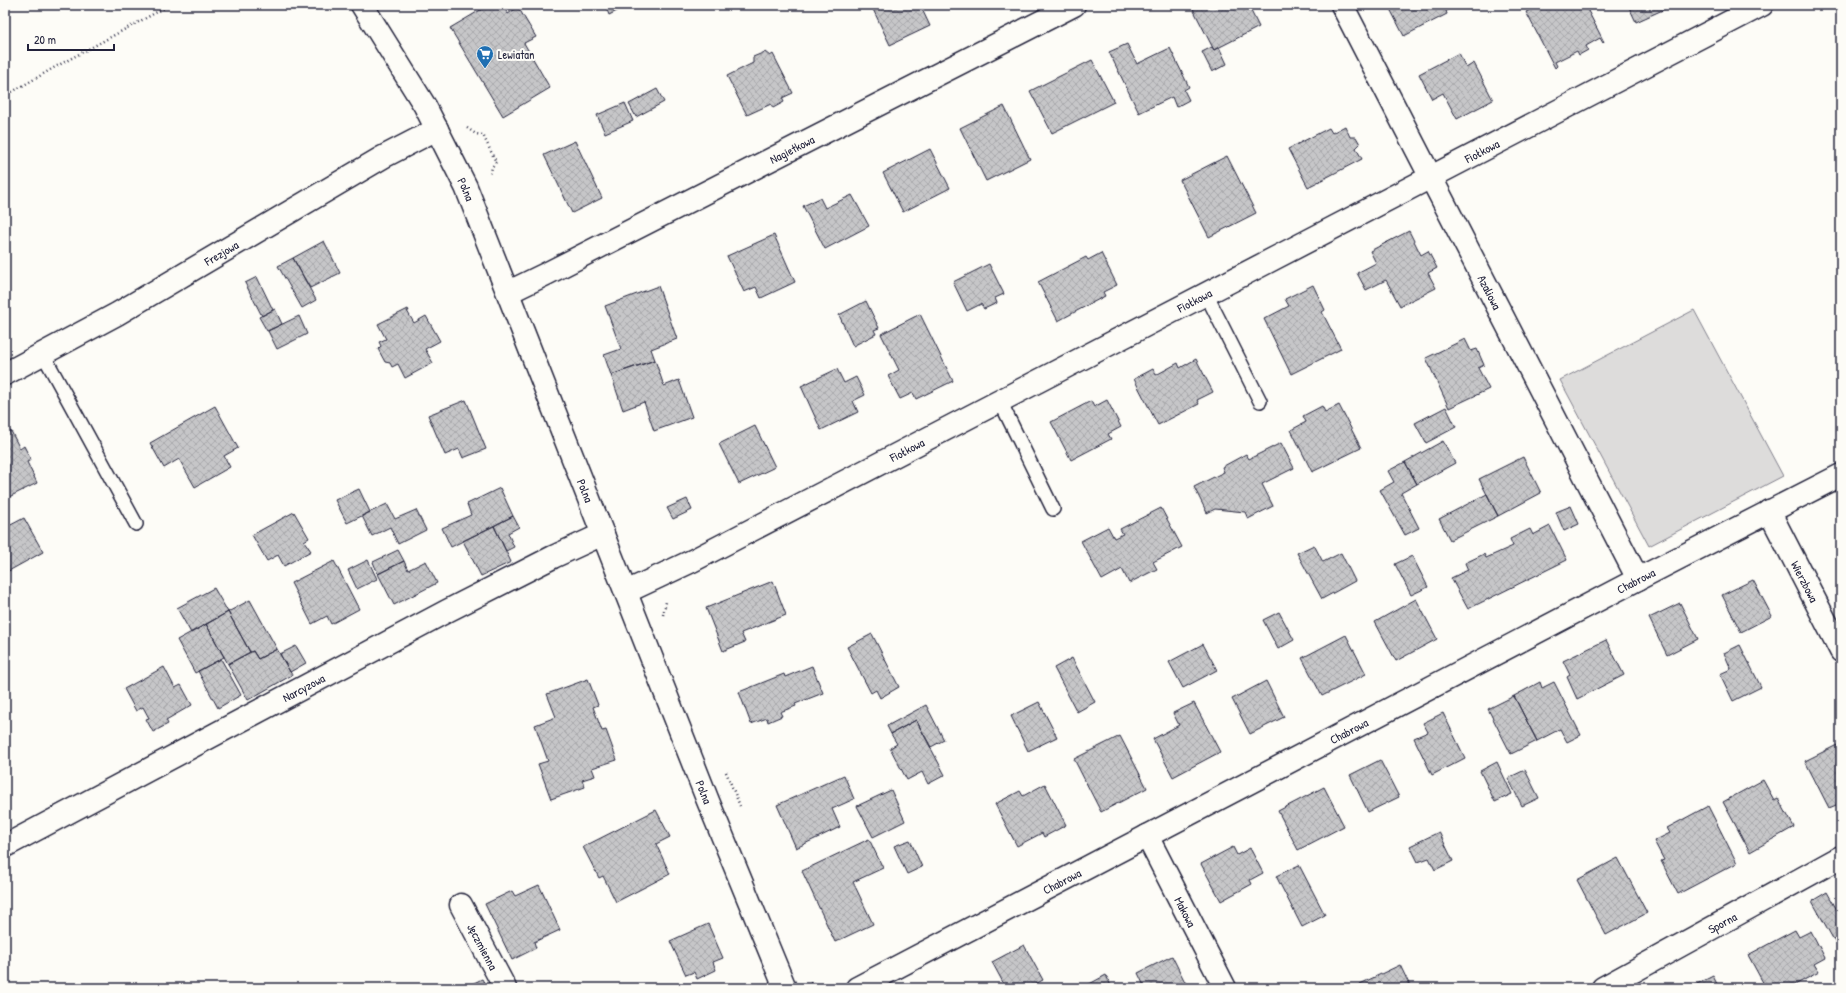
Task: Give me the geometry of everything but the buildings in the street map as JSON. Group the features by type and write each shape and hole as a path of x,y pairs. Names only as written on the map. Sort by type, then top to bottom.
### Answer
{"street":[{"name":"Polna","path":"362,5 412,84 437,129 466,187 706,794 785,988"},
{"name":"Nagietkowa","path":"508,292 1074,5"},
{"name":"Azaliowa","path":"1342,5 1638,579"},
{"name":"Fiołkowa","path":"626,592 692,561 1762,5"},
{"name":"Frezjowa","path":"5,374 117,314 383,158 437,129"},
{"name":"Chabrowa","path":"857,988 1638,579 1841,475"},
{"name":"Wierzbowa","path":"1769,511 1841,650"},
{"name":"Narcyzowa","path":"5,846 447,611 553,557 603,534"},
{"name":"Makowa","path":"1147,836 1225,988"},
{"name":"Sporna","path":"1603,988 1841,857"},
{"name":"Jęczmienna","path":"461,905 505,988"}],"lane":[{"path":"1206,294 1260,401"},
{"path":"43,354 136,524"},
{"path":"1000,401 1053,509"}],"path":[{"path":"5,96 170,5"},
{"path":"727,773 740,804"},
{"path":"828,984 830,988"}],"shaded area":[{"path":"1694,310 1783,476 1649,546 1560,380"}],"place":[{"name":"Lewiatan","path":"485,69"}]}
